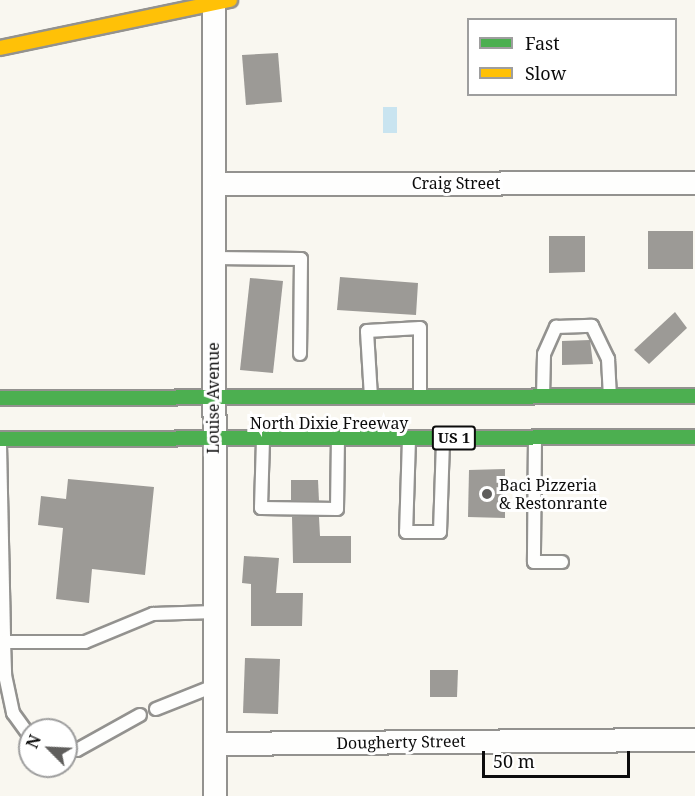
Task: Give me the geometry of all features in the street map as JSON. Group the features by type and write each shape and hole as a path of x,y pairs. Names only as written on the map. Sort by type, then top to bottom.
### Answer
{"main road":[{"path":"0,48 219,1"},
{"name":"North Dixie Freeway","path":"0,398 695,396"},
{"name":"North Dixie Freeway","path":"0,439 695,437"}],"street":[{"name":"Louise Avenue","path":"215,796 212,399 219,1"},
{"name":"Craig Street","path":"217,184 695,183"},
{"name":"Dougherty Street","path":"215,744 695,740"}],"lane":[{"path":"215,258 301,259 300,354"},
{"path":"543,397 544,354 556,327 592,326 608,359 610,396"},
{"path":"371,398 368,331 420,328 420,398"},
{"path":"536,438 534,562 562,562"},
{"path":"262,440 261,508 337,509 338,439"},
{"path":"409,439 406,532 440,532 443,439"},
{"path":"0,445 2,643 5,675 13,713 18,720"},
{"path":"2,643 85,642 153,614 214,612"},
{"path":"156,709 214,686"},
{"path":"78,749 140,715"}],"water":[{"path":"383,107 397,107 397,133 383,133"}],"building":[{"path":"278,53 282,102 246,105 242,55"},
{"path":"648,231 693,231 693,269 648,269"},
{"path":"549,236 585,236 585,272 549,273"},
{"path":"340,277 418,283 416,315 337,310"},
{"path":"250,278 283,281 273,373 240,370"},
{"path":"675,312 687,328 649,364 634,350"},
{"path":"590,340 593,364 562,365 562,341"},
{"name":"Baci Pizzeria & Restonrante","path":"505,469 505,518 468,517 469,470"},
{"path":"68,479 154,487 145,575 92,569 89,603 56,599 63,528 38,525 41,496 66,499"},
{"path":"291,480 318,480 319,501 291,500"},
{"path":"292,517 319,517 320,536 351,536 351,563 293,563"},
{"path":"244,556 279,558 276,593 303,593 302,626 251,626 251,584 242,583"},
{"path":"245,658 280,659 278,714 243,713"},
{"path":"430,670 458,670 457,697 430,697"}],"traffic: fast":[{"path":"0,398 695,396"},
{"path":"0,439 695,437"}],"traffic: slow":[{"path":"0,48 230,0"}],"place":[{"name":"Baci Pizzeria & Restonrante","path":"487,494"}]}
